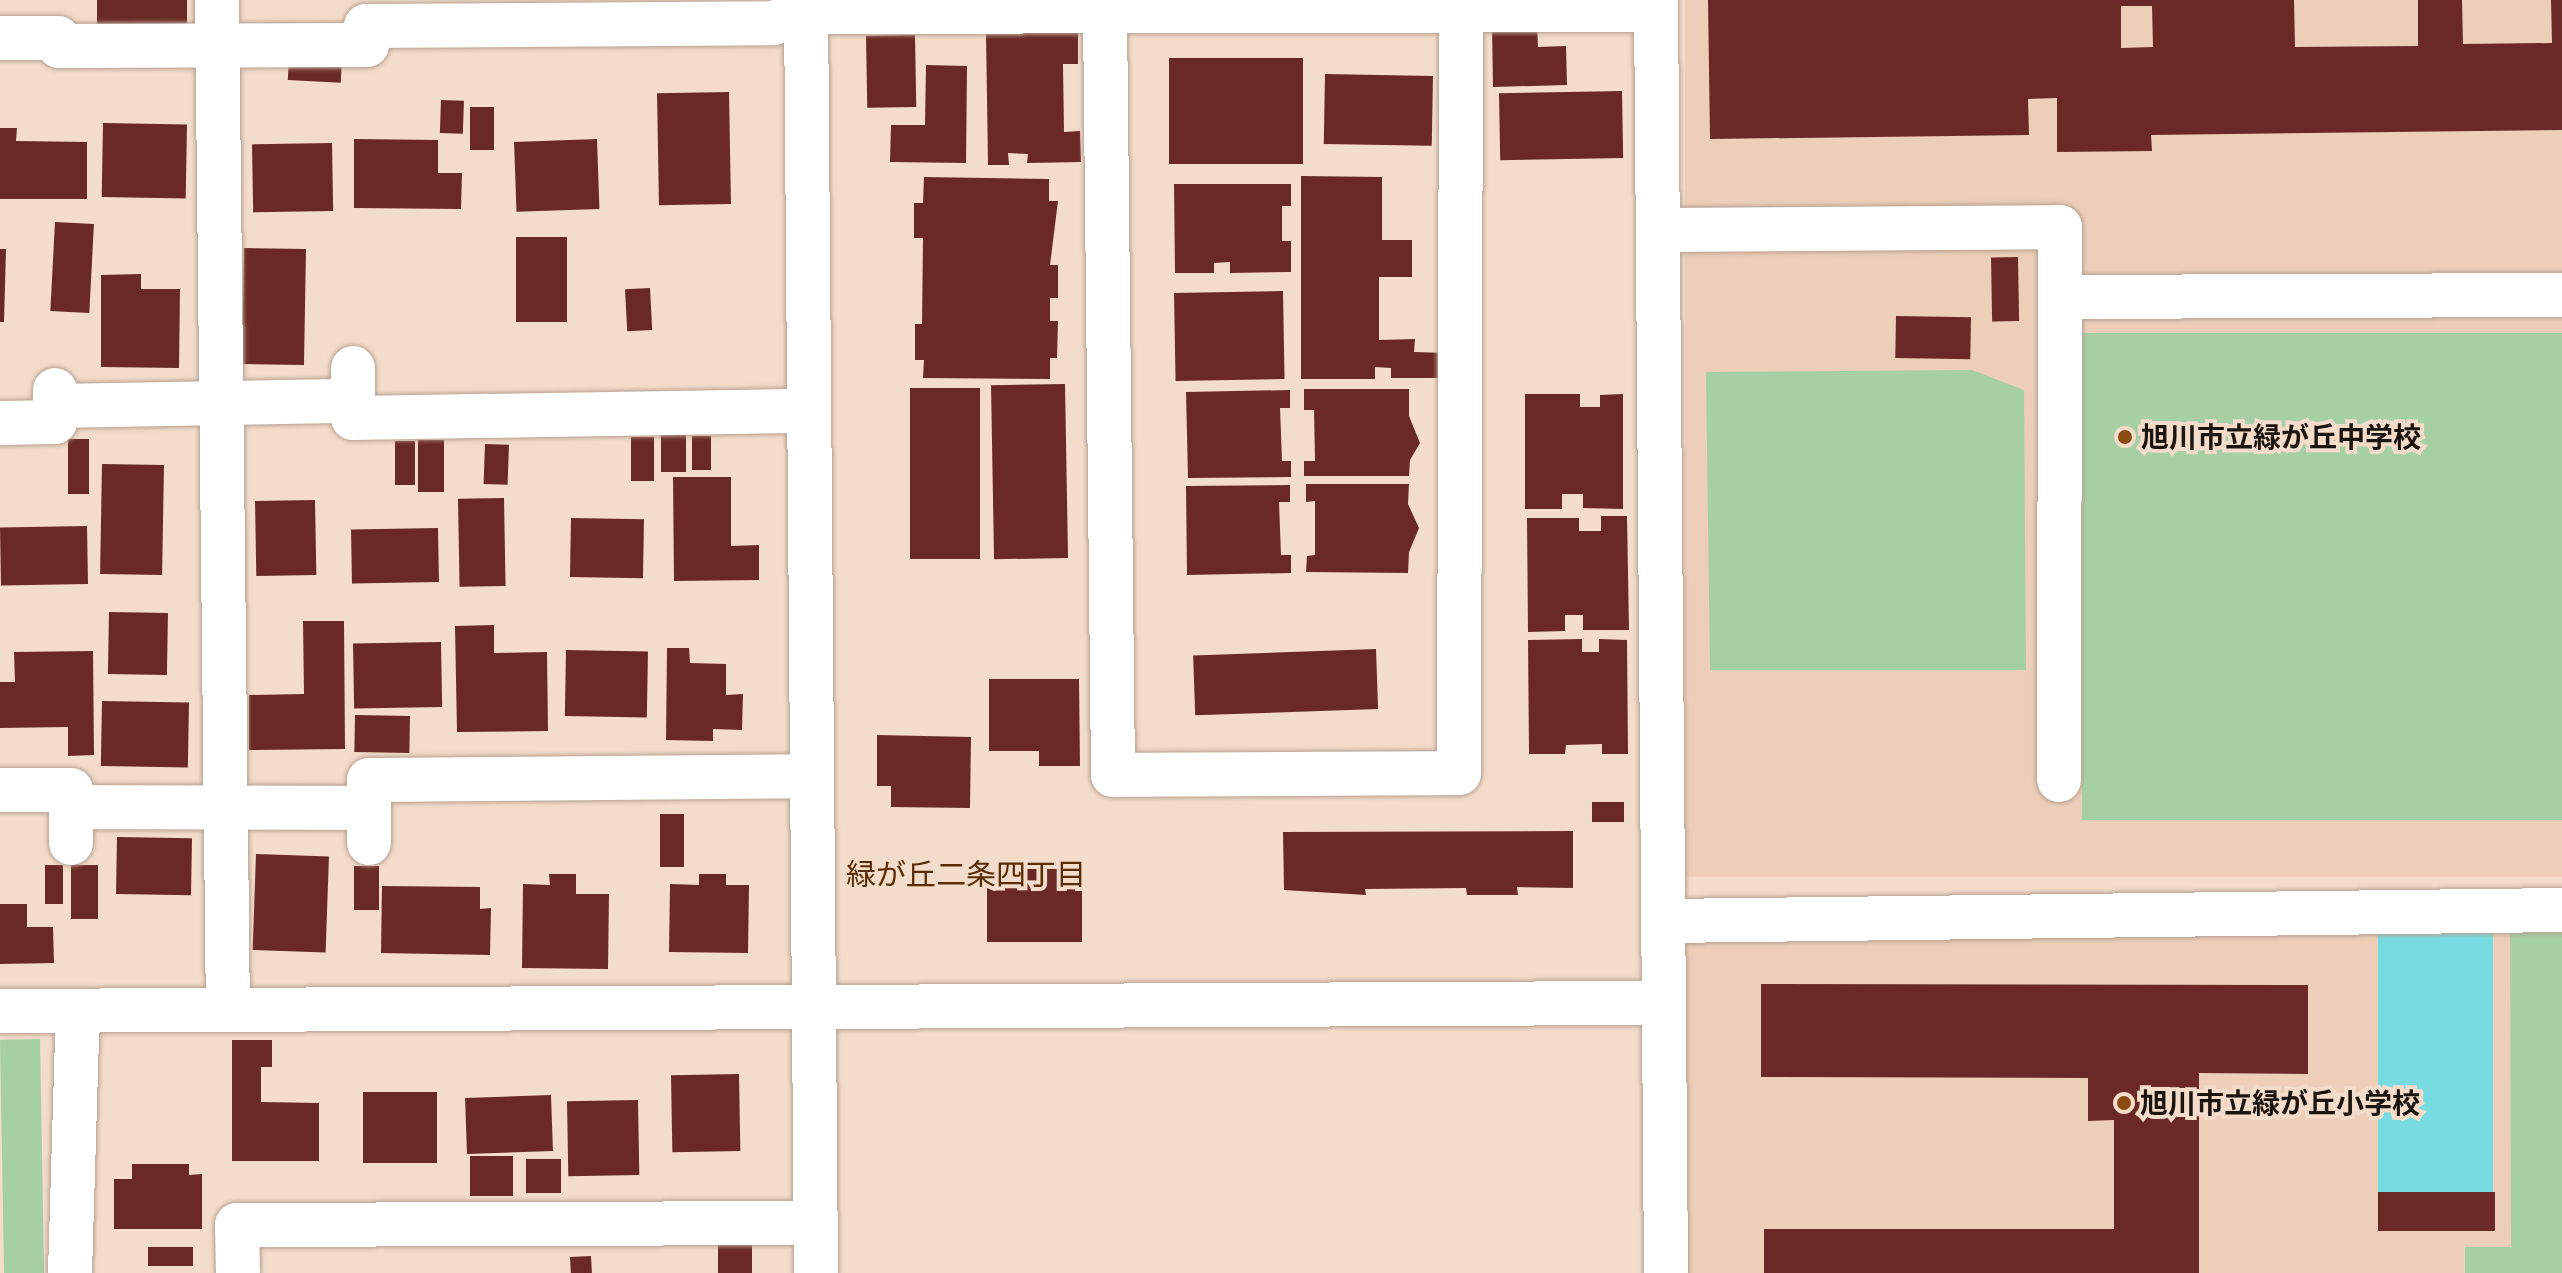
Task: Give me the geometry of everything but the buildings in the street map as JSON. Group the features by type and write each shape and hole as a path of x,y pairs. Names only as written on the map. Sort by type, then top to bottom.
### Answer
{"street":[{"path":"217,0 228,1010"},
{"path":"0,38 58,38 59,46 367,45 366,26 773,23 806,6 1105,12 1656,5 1666,1273"},
{"path":"806,6 816,1273"},
{"path":"1105,12 1113,775 1459,773 1461,9"},
{"path":"1658,230 2060,227 2059,780"},
{"path":"2060,297 2562,295"},
{"path":"0,423 55,422 55,391 221,403 353,385 353,418 809,411"},
{"path":"0,790 71,790 70,825 225,807 369,825 369,780 812,776"},
{"path":"1664,921 2562,910"},
{"path":"0,1011 1664,1003"},
{"path":"70,1273 78,1011"},
{"path":"238,1273 237,1225 815,1223"}],"shaded area":[{"name":"旭川市立緑が丘中学校","path":"1685,0 2562,0 2562,877 1685,877"},
{"name":"旭川市立緑が丘小学校","path":"1684,923 2562,923 2562,1273 1684,1273"}],"green space":[{"path":"2082,333 2562,333 2562,820 2082,820"},
{"path":"1972,370 2024,390 2026,670 1710,670 1706,372"},
{"path":"2510,927 2562,927 2562,1273 2465,1273 2465,1247 2511,1247"},
{"path":"40,1039 44,1273 4,1273 0,1040"}],"water":[{"path":"2378,930 2493,930 2493,1193 2378,1193"}],"place":[{"name":"旭川市立緑が丘中学校","path":"2125,437"},
{"name":"旭川市立緑が丘小学校","path":"2124,1103"}],"district":[{"name":"緑が丘二条四丁目","path":"966,875"}]}
